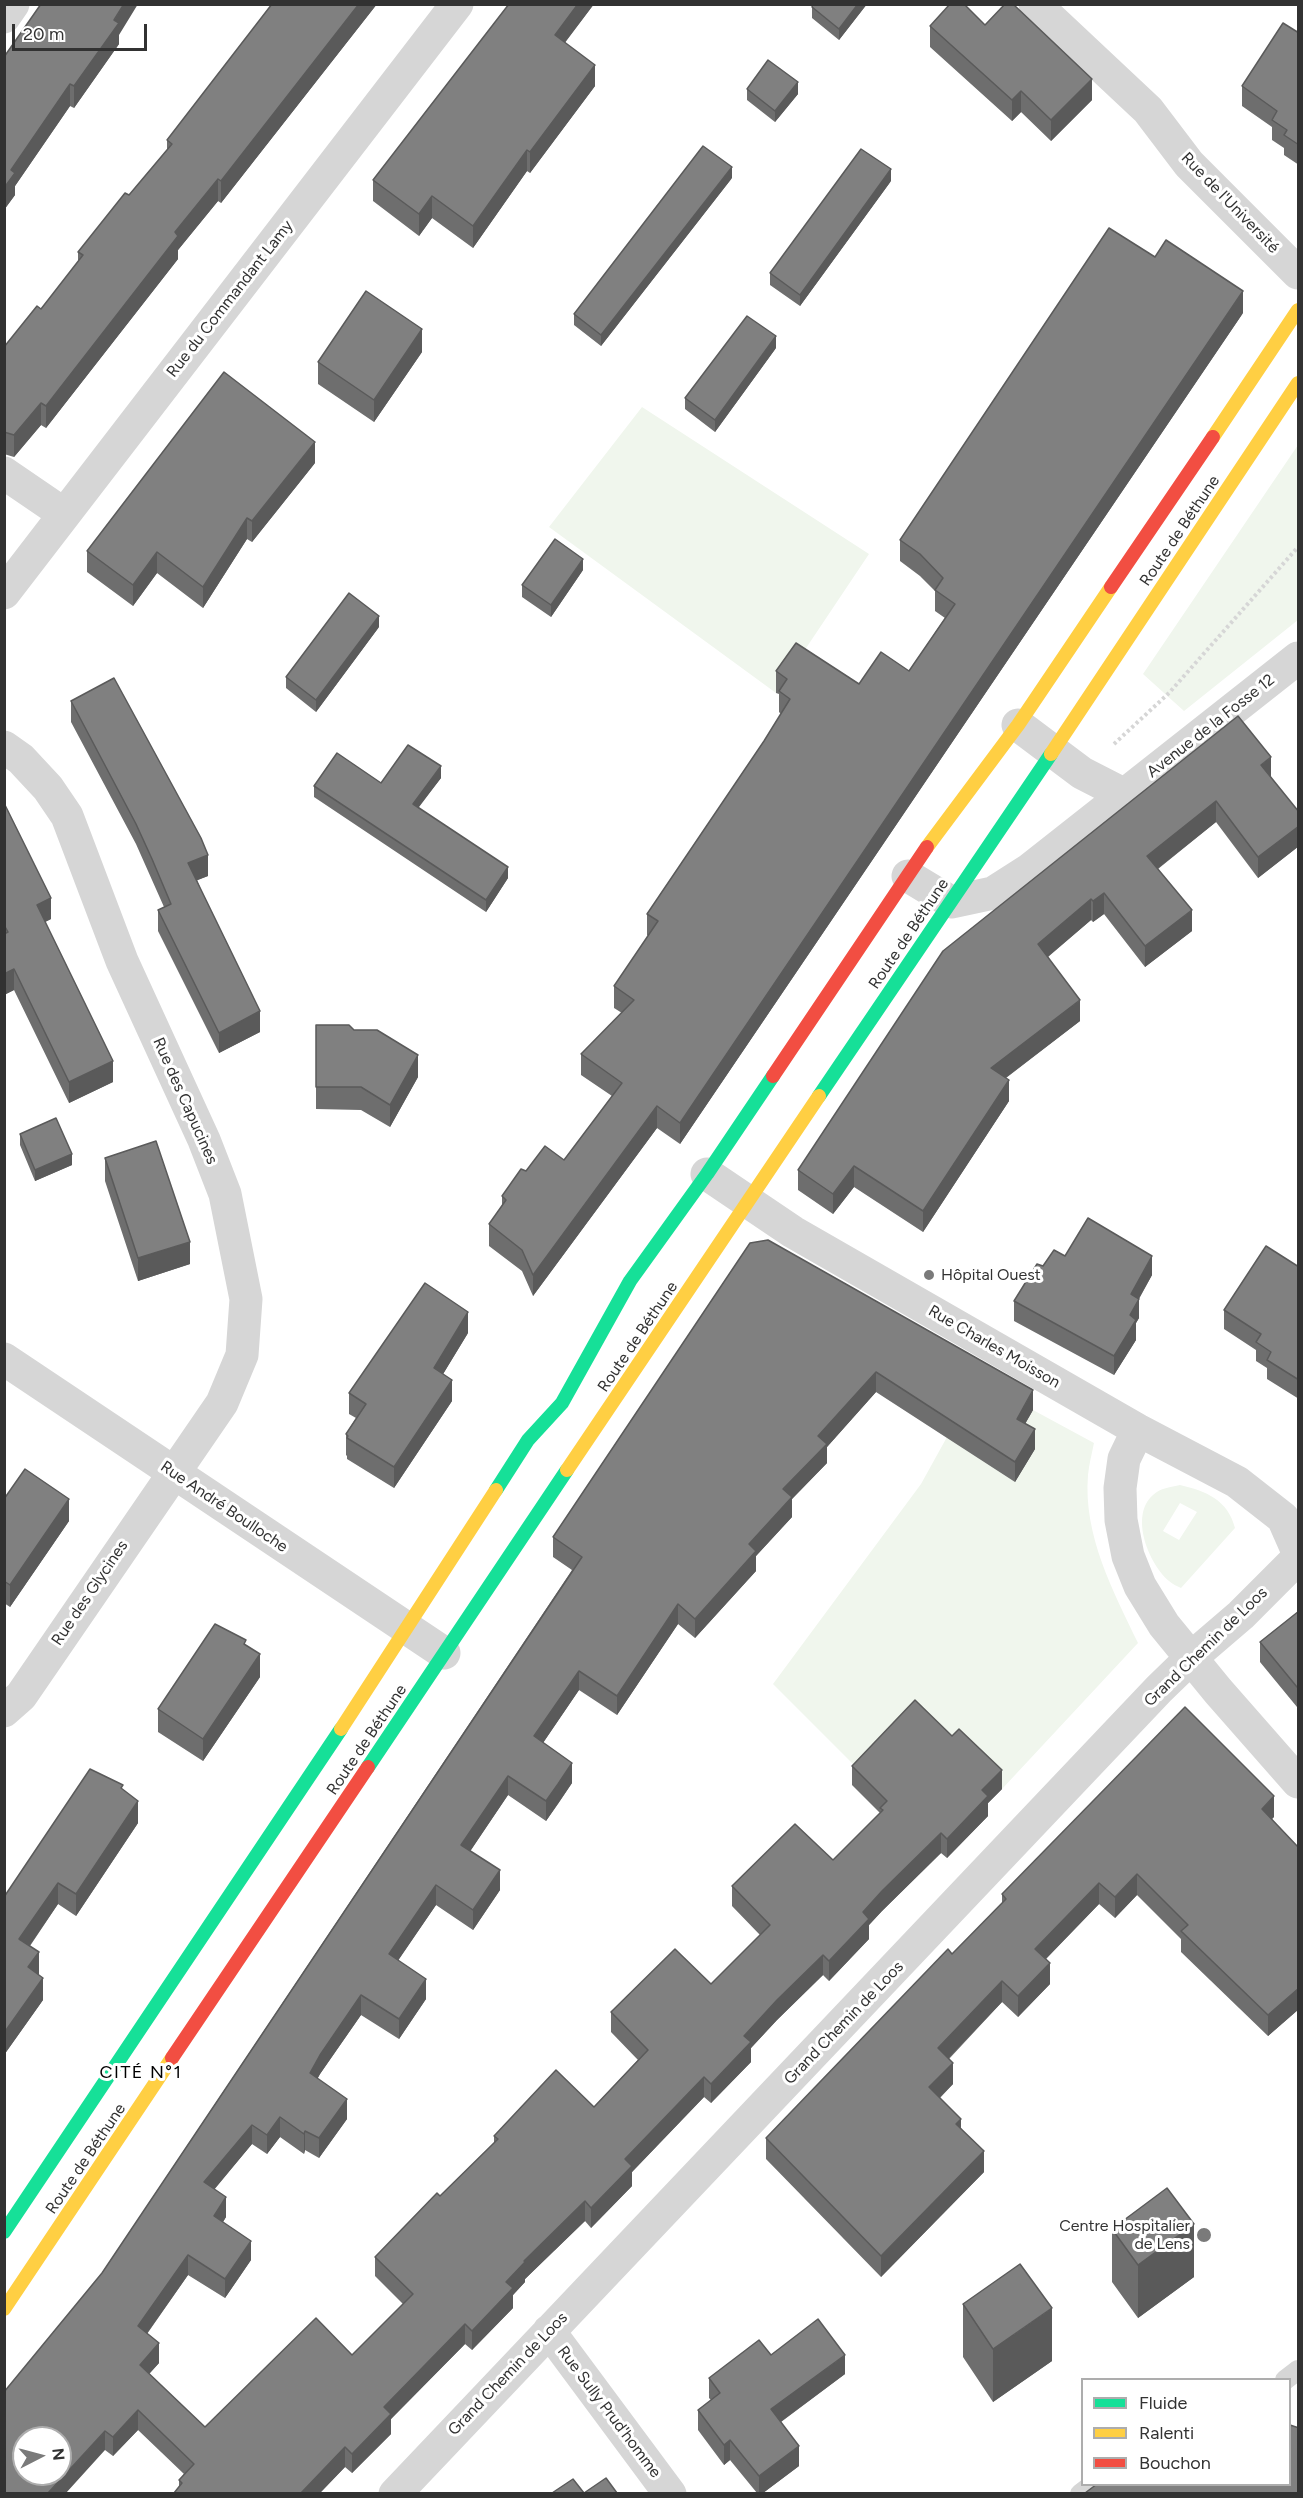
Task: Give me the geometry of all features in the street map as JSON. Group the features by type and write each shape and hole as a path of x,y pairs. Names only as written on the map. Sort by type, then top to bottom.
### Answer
{"main road":[{"name":"Route de Béthune","path":"4,2232 364,1695 528,1440 562,1403 630,1281 707,1174 950,814 1018,725 1299,310"},
{"name":"Route de Béthune","path":"4,2309 1299,383"}],"street":[{"path":"4,17 13,4"},
{"name":"Rue du Commandant Lamy","path":"4,593 457,4"},
{"name":"Rue de l'Université","path":"1035,4 1148,110 1189,164 1299,273"},
{"path":"4,473 64,514"},
{"name":"Avenue de la Fosse 12","path":"951,902 975,898 1007,886 1062,846 1123,795 1206,733 1299,658"},
{"path":"1018,725 1082,773 1123,795"},
{"name":"Rue des Capucines","path":"4,747 21,759 48,788 67,816 122,961 204,1140 225,1194 246,1299 242,1355 222,1403 172,1472"},
{"path":"908,876 951,902"},
{"name":"Rue Charles Moisson","path":"707,1174 793,1232 1138,1430 1291,1509"},
{"name":"Rue André Boulloche","path":"4,1359 444,1653"},
{"path":"1138,1430 1124,1459 1119,1488 1121,1520 1128,1556 1140,1586 1164,1625 1218,1691 1299,1782"},
{"name":"Rue des Glycines","path":"4,1711 21,1696 172,1472"},
{"path":"1291,1509 1299,1552"},
{"name":"Grand Chemin de Loos","path":"395,2493 1192,1657 1241,1615 1299,1558"},
{"name":"Rue Sully Prud'homme","path":"549,2331 670,2493"}],"path":[{"path":"1082,773 1169,693 1299,547"}],"shaded area":[{"path":"642,407 869,554 776,693 549,527"},
{"path":"1298,445 1298,620 1184,711 1143,674"},
{"path":"1033,1410 1094,1443 1088,1475 1090,1519 1110,1583 1138,1643 1002,1789 863,1774 773,1684 921,1484 947,1437 1017,1438"},
{"path":"1180,1485 1199,1490 1215,1498 1227,1510 1235,1528 1181,1588 1169,1581 1155,1563 1149,1552 1142,1527 1146,1504 1153,1495 1162,1489","holes":["1180,1503 1197,1512 1179,1540 1163,1531"]}],"building":[{"path":"41,4 124,4 114,20 119,23 74,86 70,84 11,170 15,173 4,188 4,57"},
{"path":"272,4 359,4 221,181 218,179 175,232 178,236 46,406 41,403 14,435 4,432 4,347 37,306 41,309 83,255 78,252 125,193 129,195 172,144 167,140"},
{"path":"509,4 578,4 555,35 595,65 530,152 527,150 473,226 432,196 419,214 373,180"},
{"path":"813,4 858,4 839,29 812,7"},
{"path":"950,4 964,4 985,25 1005,4 1013,4 1092,79 1051,120 1021,91 1012,100 930,26"},
{"path":"1283,23 1299,33 1299,145 1284,135 1287,130 1272,120 1277,111 1242,86"},
{"path":"768,60 798,82 775,111 747,89"},
{"path":"703,146 732,167 601,335 574,314"},
{"path":"861,149 891,169 800,295 770,273"},
{"path":"1109,228 1155,257 1166,240 1243,291 680,1123 657,1106 533,1275 522,1250 489,1224 506,1200 502,1196 521,1169 526,1171 545,1146 564,1160 622,1083 581,1054 634,1000 614,986 658,921 647,914 790,699 779,691 787,679 776,671 796,643 859,684 881,652 909,671 955,604 935,590 943,578 920,554 900,540"},
{"path":"366,291 422,329 374,400 318,362"},
{"path":"747,316 776,336 715,420 685,398"},
{"path":"224,372 315,442 252,521 247,518 203,587 157,552 133,585 87,551"},
{"path":"555,539 583,559 551,605 522,585"},
{"path":"349,593 379,616 316,700 286,677"},
{"path":"114,678 201,838 208,855 188,863 260,1011 219,1033 158,910 171,904 152,859 71,701"},
{"path":"1238,716 1271,757 1261,765 1299,812 1299,826 1258,857 1216,801 1147,856 1192,910 1145,946 1104,893 1093,901 1091,899 1038,944 1080,1000 991,1068 1009,1080 923,1211 854,1166 833,1194 798,1170 943,951"},
{"path":"408,745 441,766 413,804 508,867 486,900 314,786 337,753 381,783"},
{"path":"4,803 51,898 37,905 113,1061 69,1082 14,969 4,974 4,934 8,932 4,925"},
{"path":"316,1025 349,1025 354,1030 377,1030 418,1055 390,1105 361,1087 316,1087"},
{"path":"56,1118 72,1154 35,1170 20,1134"},
{"path":"156,1141 190,1242 138,1258 105,1158"},
{"path":"1088,1218 1152,1256 1131,1294 1139,1299 1130,1315 1136,1320 1114,1356 1014,1301 1037,1264 1043,1266 1054,1250 1065,1256"},
{"path":"768,1240 1033,1390 1017,1419 1035,1429 1015,1462 876,1372 818,1436 827,1444 783,1489 792,1497 749,1544 756,1551 695,1619 678,1604 617,1696 579,1671 534,1736 572,1763 558,1784 546,1801 508,1776 461,1845 500,1870 473,1910 436,1885 389,1954 426,1979 399,2019 361,1995 320,2055 310,2073 347,2099 319,2138 305,2131 304,2134 280,2117 267,2135 252,2125 204,2182 226,2197 214,2216 251,2241 225,2279 188,2255 138,2326 159,2343 140,2365 205,2427 316,2318 352,2355 413,2294 375,2257 437,2193 440,2196 498,2139 494,2136 556,2070 594,2107 648,2050 611,2012 675,1949 711,1984 770,1925 732,1886 795,1824 833,1860 883,1810 880,1808 887,1801 852,1766 915,1700 952,1736 959,1729 1002,1770 982,1790 988,1796 947,1839 941,1833 882,1891 863,1912 869,1919 829,1961 823,1955 777,2000 744,2036 751,2042 711,2084 704,2077 625,2159 632,2166 591,2208 585,2201 524,2261 506,2282 513,2288 472,2331 465,2324 384,2407 391,2414 352,2454 345,2447 301,2493 174,2493 182,2483 179,2480 194,2464 138,2410 113,2437 105,2431 72,2467 72,2426 12,2426 12,2486 54,2486 48,2493 4,2493 4,2392 102,2273 582,1557 553,1537 750,1243"},
{"path":"1266,1246 1299,1267 1299,1380 1267,1360 1271,1352 1256,1342 1261,1334 1224,1310"},
{"path":"425,1283 468,1312 434,1368 452,1380 394,1467 347,1438 346,1434 366,1404 349,1393"},
{"path":"25,1469 69,1499 10,1585 4,1581 4,1499"},
{"path":"1299,1611 1299,1686 1297,1687 1260,1642"},
{"path":"215,1624 246,1640 244,1644 260,1654 203,1739 158,1709"},
{"path":"1185,1707 1274,1796 1262,1809 1299,1848 1299,1988 1268,2015 1181,1931 1188,1925 1137,1874 1115,1897 1099,1883 1035,1949 1050,1963 1018,1996 1002,1981 938,2048 953,2063 929,2087 961,2119 956,2124 984,2151 881,2256 766,2138 948,1949 952,1954 1006,1899 1002,1894"},
{"path":"90,1769 123,1785 121,1788 138,1801 76,1894 58,1883 19,1939 39,1952 28,1967 43,1978 4,2033 4,1897"},
{"path":"1167,2188 1194,2224 1138,2265 1112,2229"},
{"path":"1020,2264 1052,2308 993,2349 963,2304"},
{"path":"818,2319 845,2355 771,2409 799,2446 759,2476 730,2440 724,2445 698,2410 720,2393 709,2378 759,2340 771,2355"},
{"path":"1291,2425 1299,2428 1299,2493 1085,2493 1094,2486 1291,2486"},
{"path":"606,2478 617,2493 584,2493"},
{"path":"573,2479 584,2493 552,2493"}],"traffic: fast":[{"path":"819,1096 1051,754"},
{"path":"496,1490 528,1440 562,1403 630,1281 707,1174 773,1076"},
{"path":"368,1767 567,1470"},
{"path":"4,2232 341,1729"}],"traffic: slow":[{"path":"1213,437 1298,310"},
{"path":"1051,754 1298,383"},
{"path":"927,847 1018,725 1111,587"},
{"path":"567,1470 819,1096"},
{"path":"341,1729 496,1490"},
{"path":"4,2309 172,2058"}],"traffic: jam":[{"path":"1111,587 1213,437"},
{"path":"773,1076 927,847"},
{"path":"172,2058 368,1767"}],"place":[{"name":"Hôpital Ouest","path":"929,1275"},
{"name":"Centre Hospitalier de Lens","path":"1204,2235"}],"district":[{"name":"CITÉ N°1","path":"141,2073"}]}
